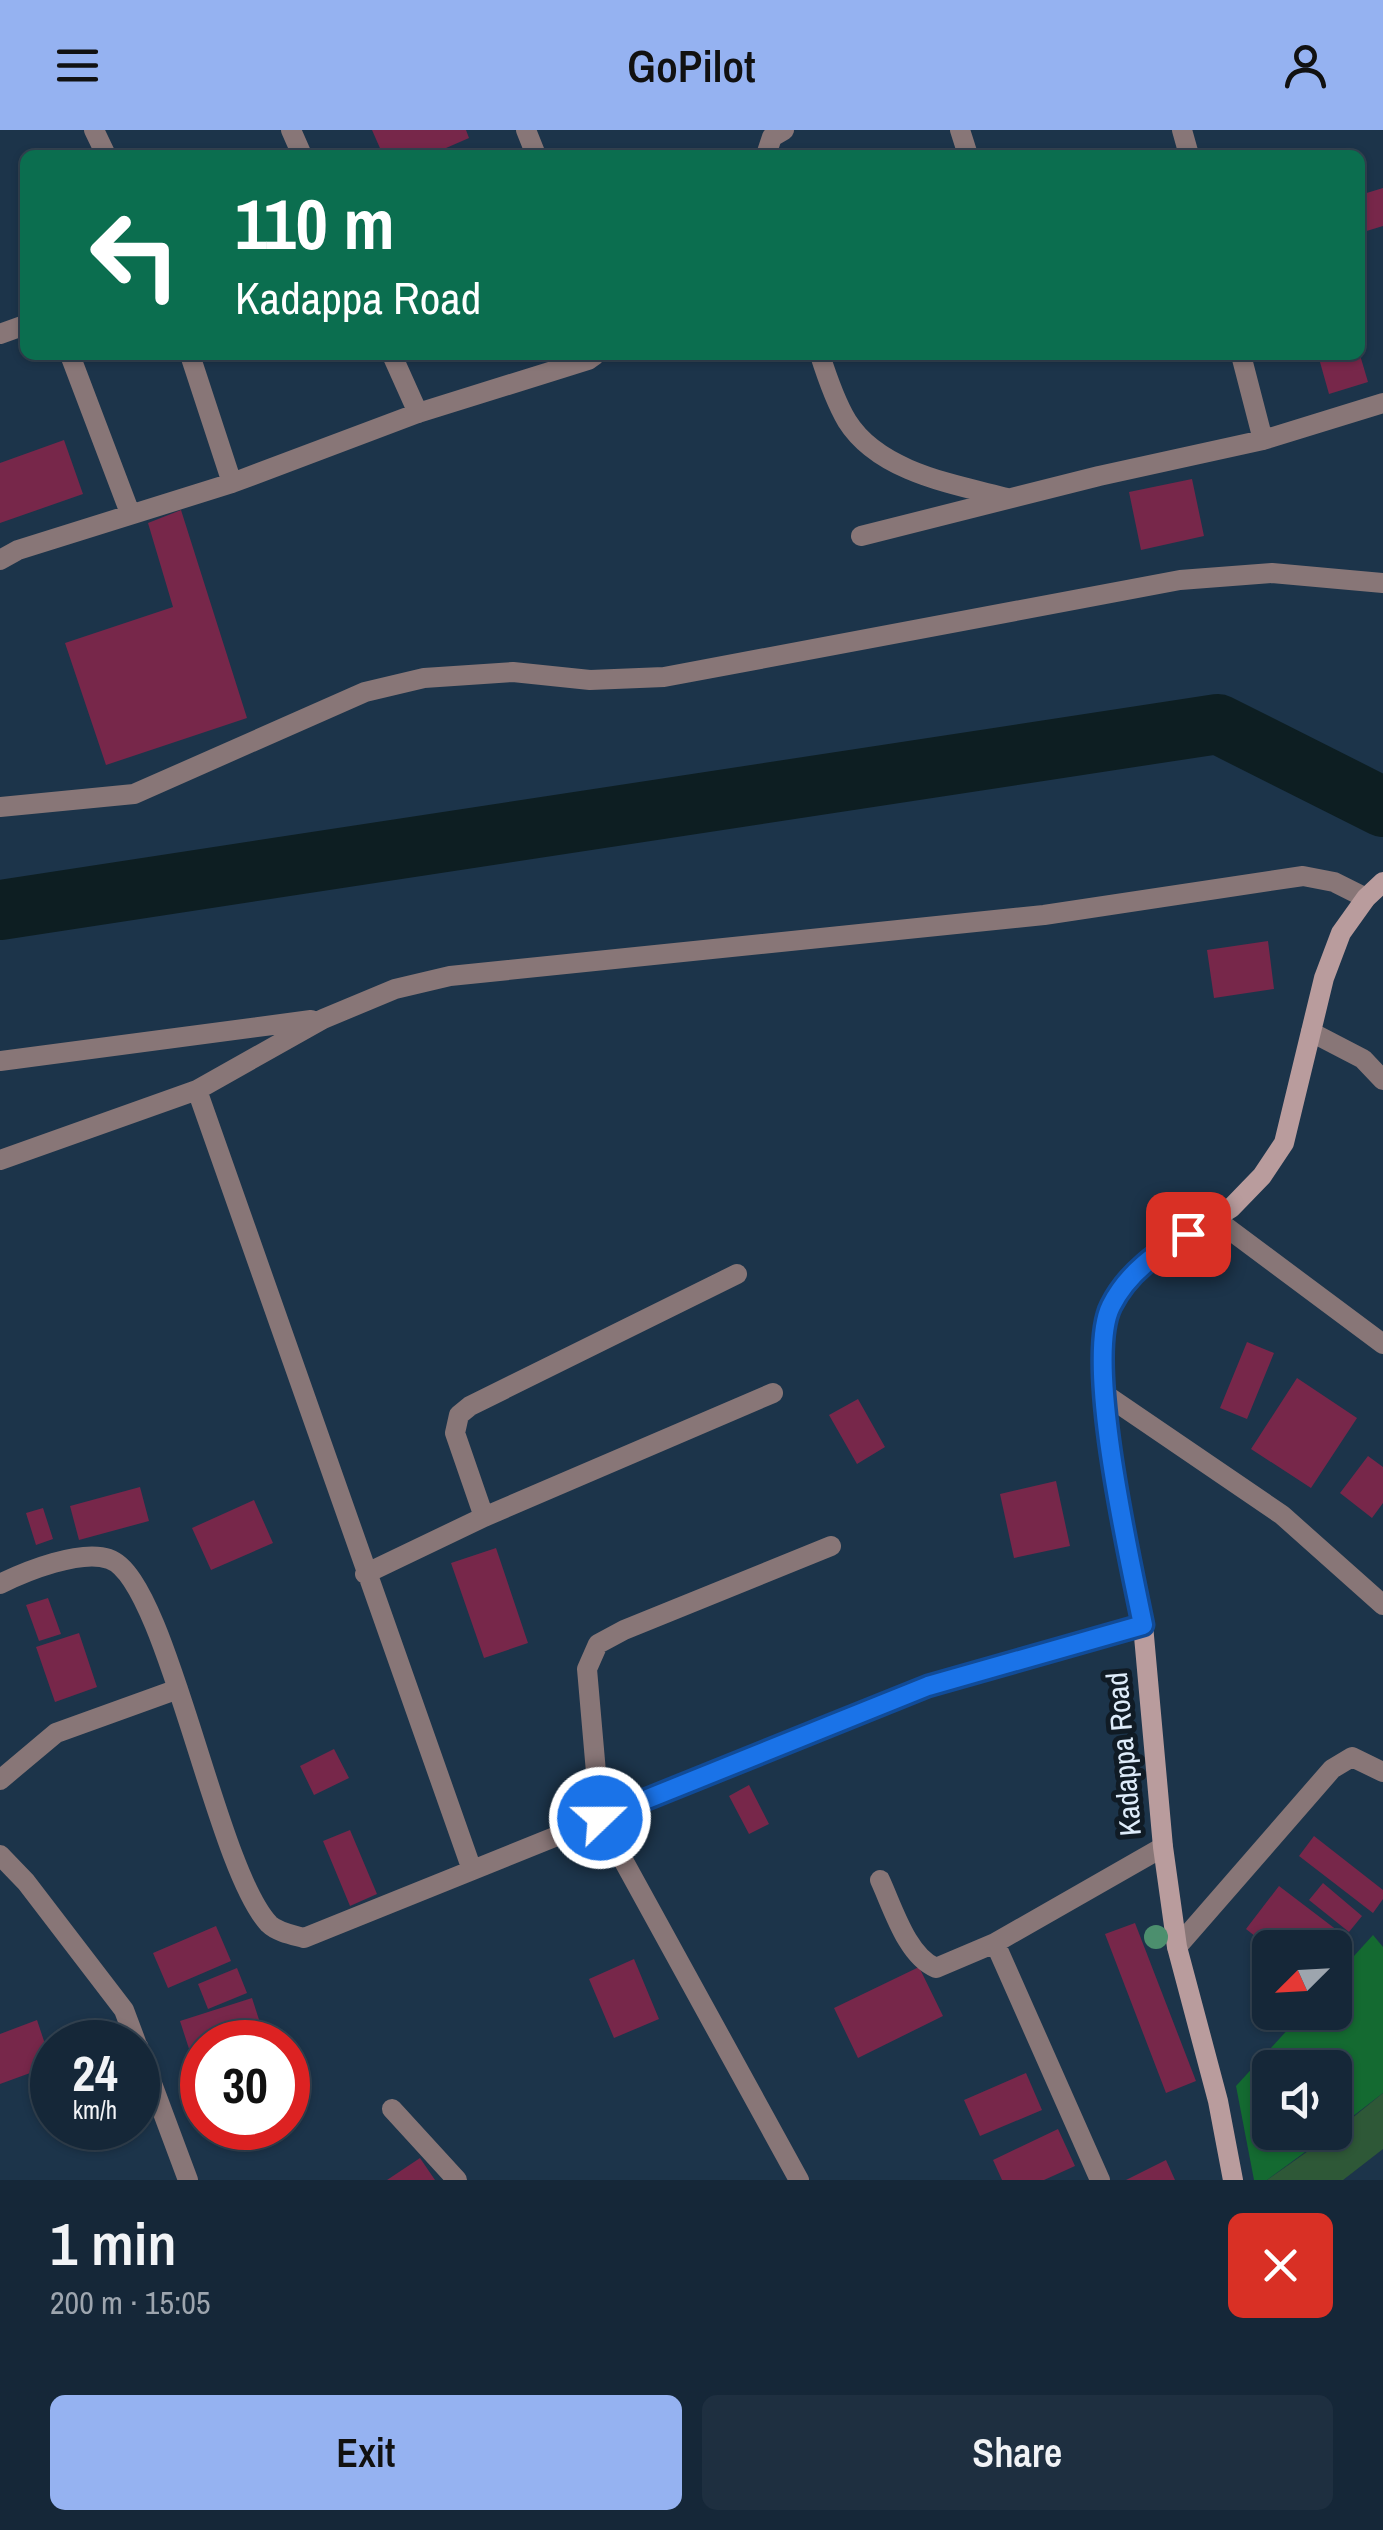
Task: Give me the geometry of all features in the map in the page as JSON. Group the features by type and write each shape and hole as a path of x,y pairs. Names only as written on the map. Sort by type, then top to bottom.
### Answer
{"main road":[{"name":"Kadappa Road","path":"1233,2180 1218,2101 1178,1947 1162,1847 1143,1625 1111,1455 1102,1350 1109,1309 1133,1272 1230,1208 1262,1176 1284,1143 1324,978 1341,933 1383,882"}],"street":[{"path":"768,150 772,137 784,130"},
{"path":"72,360 130,513"},
{"path":"192,360 232,483"},
{"path":"394,360 418,413"},
{"path":"0,560 18,550 232,483 418,413 580,360"},
{"path":"822,360 848,423 884,458 923,474 1011,498"},
{"path":"1242,360 1264,440"},
{"path":"861,536 1264,440 1383,402"},
{"path":"0,807 134,794 366,692 424,678 512,672 590,680 664,677 1180,580 1272,573 1383,583"},
{"path":"0,1160 197,1090 323,1019 394,988 450,976 1044,915 1304,876 1334,882 1366,898"},
{"path":"0,1060 323,1019"},
{"path":"1310,1032 1363,1058 1383,1080"},
{"path":"197,1090 472,1870"},
{"path":"1214,1218 1383,1344"},
{"path":"484,1517 455,1433 458,1415 737,1274"},
{"path":"365,1574 484,1517 773,1393"},
{"path":"1106,1395 1282,1516 1383,1605"},
{"path":"799,2180 600,1818 587,1670 598,1644 624,1630 831,1546"},
{"path":"0,1584 26,1572 91,1555 113,1559 134,1578 178,1689 246,1892 272,1928 304,1938 928,1686 1143,1625"},
{"path":"0,1780 56,1733 178,1689"},
{"path":"1178,1947 1332,1770 1352,1758 1383,1772"},
{"path":"880,1880 912,1945 924,1963 936,1968 995,1943 1162,1847"},
{"path":"0,1855 26,1882 128,2020"},
{"path":"995,1943 1100,2180"},
{"path":"160,2105 188,2180"},
{"path":"392,2109 457,2180"}],"green space":[{"path":"1373,1935 1383,1947 1383,2093 1352,2117 1352,2050 1269,2050 1287,2030 1352,2030 1352,1958"},
{"path":"1252,2069 1252,2150 1308,2150 1267,2180 1254,2180 1236,2086"},
{"path":"1383,2093 1383,2149 1343,2180 1267,2180 1310,2150 1352,2150 1352,2118"}],"building":[{"path":"372,130 466,130 469,138 441,150 381,150"},
{"path":"1383,188 1383,226 1365,231 1365,193"},
{"path":"1319,360 1361,360 1368,382 1329,394"},
{"path":"64,440 83,494 0,523 0,463"},
{"path":"1192,479 1204,536 1141,550 1129,492"},
{"path":"181,510 247,718 106,765 65,643 173,607 148,523"},
{"path":"1268,941 1274,989 1214,998 1207,950"},
{"path":"1247,1342 1274,1353 1247,1419 1220,1408"},
{"path":"1297,1378 1357,1418 1311,1488 1251,1449"},
{"path":"858,1399 885,1447 857,1464 829,1415"},
{"path":"1368,1456 1383,1467 1383,1503 1372,1518 1340,1493"},
{"path":"1056,1481 1070,1546 1014,1558 1000,1494"},
{"path":"140,1487 149,1521 79,1540 70,1506"},
{"path":"254,1500 273,1543 211,1570 192,1528"},
{"path":"43,1508 53,1539 36,1545 26,1513"},
{"path":"496,1548 528,1643 484,1658 451,1563"},
{"path":"48,1598 61,1634 39,1641 26,1605"},
{"path":"79,1633 97,1687 55,1702 36,1647"},
{"path":"334,1749 349,1778 314,1795 300,1766"},
{"path":"749,1785 769,1824 749,1834 729,1796"},
{"path":"350,1830 377,1894 350,1906 323,1841"},
{"path":"1314,1836 1383,1890 1383,1899 1373,1913 1299,1856"},
{"path":"1323,1883 1362,1916 1346,1930 1309,1900"},
{"path":"1279,1886 1337,1930 1252,1930 1252,1934 1246,1929"},
{"path":"1135,1923 1196,2081 1166,2093 1105,1934"},
{"path":"216,1926 231,1961 168,1988 153,1953"},
{"path":"634,1959 659,2019 614,2038 589,1979"},
{"path":"919,1967 943,2016 858,2058 834,2008"},
{"path":"237,1968 247,1993 208,2009 198,1984"},
{"path":"252,1998 259,2020 183,2020"},
{"path":"30,2023 30,2073 0,2084 0,2034"},
{"path":"1026,2073 1042,2110 980,2136 964,2100"},
{"path":"1058,2129 1075,2166 1044,2180 1002,2180 993,2160"},
{"path":"420,2158 435,2180 387,2180"},
{"path":"1166,2160 1175,2180 1126,2180"}],"waterway":[{"path":"0,910 1218,724 1383,807"}],"route":[{"path":"600,1818 928,1686 1143,1625 1111,1455 1102,1350 1109,1309 1133,1272 1188,1234"}]}
